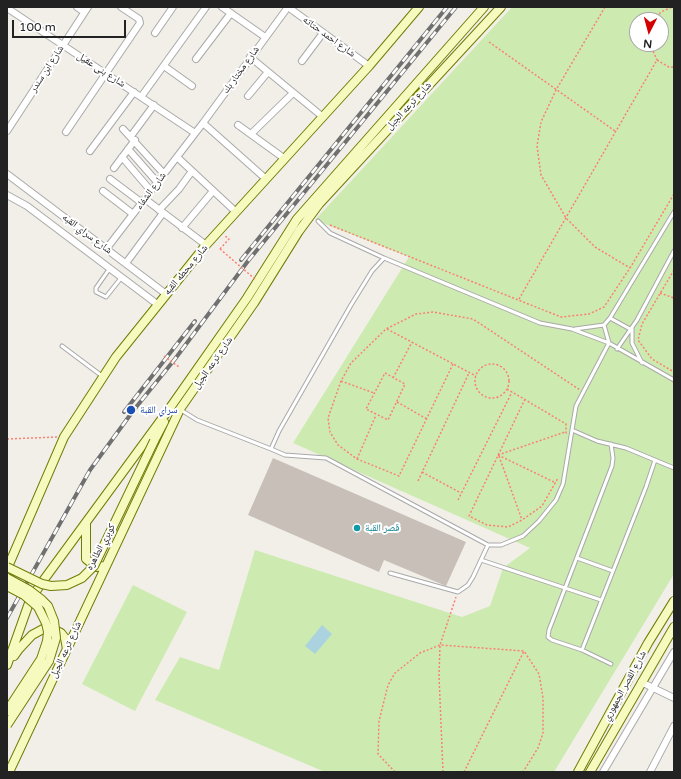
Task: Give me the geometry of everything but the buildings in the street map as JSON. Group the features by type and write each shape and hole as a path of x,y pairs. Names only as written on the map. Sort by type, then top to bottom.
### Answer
{"main road":[{"name":"شارع محطه القبه","path":"7,568 11,552 64,437 102,376 157,304 206,245 369,66 419,7"},
{"name":"شارع ترعه الجبل","path":"154,441 298,219 484,7"},
{"name":"شارع ترعه الجبل","path":"7,665 29,603 52,567 250,310 299,231 319,204 501,7"},
{"name":"شارع ترعه الجبل","path":"9,772 105,566 176,407"},
{"name":"كوبري الطاهره","path":"7,568 42,584 51,586 67,585 82,578 94,566 154,441"},
{"path":"86,524 86,559 96,568 105,566"},
{"path":"7,578 29,590 48,606 54,622 56,638 49,661 7,725"},
{"path":"7,586 24,595 38,607 46,623 48,632 47,641 41,659 7,711"},
{"name":"شارع القصر الجمهوري","path":"578,772 648,643 674,601"},
{"name":"شارع القصر الجمهوري","path":"590,772 674,627"},
{"path":"7,669 19,649 32,635 41,629 51,628 61,633 65,638 67,649"}],"street":[{"path":"77,7 86,10"},
{"path":"66,132 140,22 139,19 121,7"},
{"path":"155,33 173,7"},
{"path":"141,97 206,7"},
{"name":"شارع احمد حتاته","path":"288,7 369,66"},
{"name":"شارع مختار بك","path":"195,133 288,7"},
{"name":"شارع بنى عقيل","path":"7,8 195,133"},
{"path":"196,60 226,9 265,37"},
{"name":"شارع ابن سندر","path":"7,131 86,10"},
{"path":"302,61 323,33"},
{"path":"250,57 323,116"},
{"path":"164,66 192,86"},
{"path":"248,96 268,72"},
{"path":"90,152 134,92"},
{"path":"251,134 294,93"},
{"path":"114,168 128,149 133,138 154,105"},
{"path":"203,123 266,179"},
{"path":"238,125 285,159"},
{"path":"124,128 164,174"},
{"name":"شارع الشفاء","path":"106,248 195,133"},
{"path":"128,149 157,182"},
{"path":"122,157 151,191"},
{"path":"177,157 236,212"},
{"path":"126,263 161,212 192,171"},
{"name":"شارع سراي القبه","path":"7,174 166,294"},
{"path":"110,178 161,212 206,245"},
{"path":"103,191 133,214"},
{"path":"182,228 213,191"},
{"name":"شارع سراي القبه","path":"7,195 27,206 157,304"},
{"path":"603,772 674,652"},
{"path":"641,682 674,698"},
{"path":"651,772 674,726"}],"lane":[{"path":"572,329 604,325 610,318 674,212"},
{"path":"318,221 330,233 384,258 540,323 572,329 609,344 674,380"},
{"path":"617,349 631,328 674,251"},
{"path":"271,449 279,431 351,305 372,271 384,258"},
{"path":"110,268 96,288 96,292 106,297 122,277"},
{"path":"610,318 631,328"},
{"path":"176,407 196,420 285,455 326,458 488,546 502,546 523,536 540,521 552,506 563,484 576,406 582,391 609,344 604,325"},
{"path":"631,328 632,343 642,363"},
{"path":"62,346 102,376"},
{"path":"572,430 597,441 611,444 674,468"},
{"path":"611,444 613,458 612,466 548,636 552,640 582,650 611,664"},
{"path":"582,650 655,460"},
{"path":"390,573 458,592 468,585 488,546"},
{"path":"577,558 613,571"},
{"path":"481,560 601,600"}],"path":[{"path":"605,7 556,90 541,122 538,146 541,175 566,218 595,248 630,268"},
{"path":"660,12 672,7"},
{"path":"489,42 616,132"},
{"path":"654,52 657,60 668,67 674,67"},
{"path":"519,299 657,60"},
{"path":"318,221 560,316 589,314 604,307 630,268 674,194"},
{"path":"229,239 220,249 256,280"},
{"path":"674,270 642,324 638,340 652,359 674,372"},
{"path":"660,293 674,298"},
{"path":"453,364 399,476 357,459 338,445 330,432 328,418 341,381 350,363 386,328 416,314 433,312 473,319 582,391"},
{"path":"386,328 476,376"},
{"path":"393,378 412,342"},
{"path":"164,356 179,367"},
{"path":"490,364 499,366 506,371 509,380 508,389 505,393 496,398 482,396 475,386 476,376 480,369 490,364"},
{"path":"384,373 393,378 405,384 388,420 366,409 384,373"},
{"path":"418,481 469,373"},
{"path":"341,381 374,393"},
{"path":"508,389 566,424 566,437"},
{"path":"458,500 512,392"},
{"path":"525,400 469,516 487,525 508,527 522,520 542,506 556,484 558,477"},
{"path":"397,402 427,419"},
{"path":"357,459 376,414"},
{"path":"498,455 566,432"},
{"path":"7,440 64,437"},
{"path":"498,455 556,484"},
{"path":"498,455 522,520"},
{"path":"422,472 461,492"},
{"path":"443,772 439,676 440,645 458,592"},
{"path":"395,772 378,754 379,721 388,685 395,673 420,653 440,645 524,651"},
{"path":"464,772 524,651"},
{"path":"523,772 538,748 543,733 543,698 539,674 524,651"}],"green space":[{"path":"512,7 674,7 674,574 554,772 325,772 155,700 180,657 219,670 255,550 462,617 490,606 503,568 530,548 293,443 409,257 315,220"},
{"path":"133,585 187,612 135,711 82,684"}],"water":[{"path":"322,625 332,634 315,654 305,646"}],"railway":[{"path":"241,260 447,7"},
{"path":"7,618 90,470 133,411 175,359 248,261 456,7"},
{"path":"124,412 195,321"}],"place":[{"name":"سراي القبة","path":"131,410"},
{"name":"قصر القبة","path":"357,528"}]}
